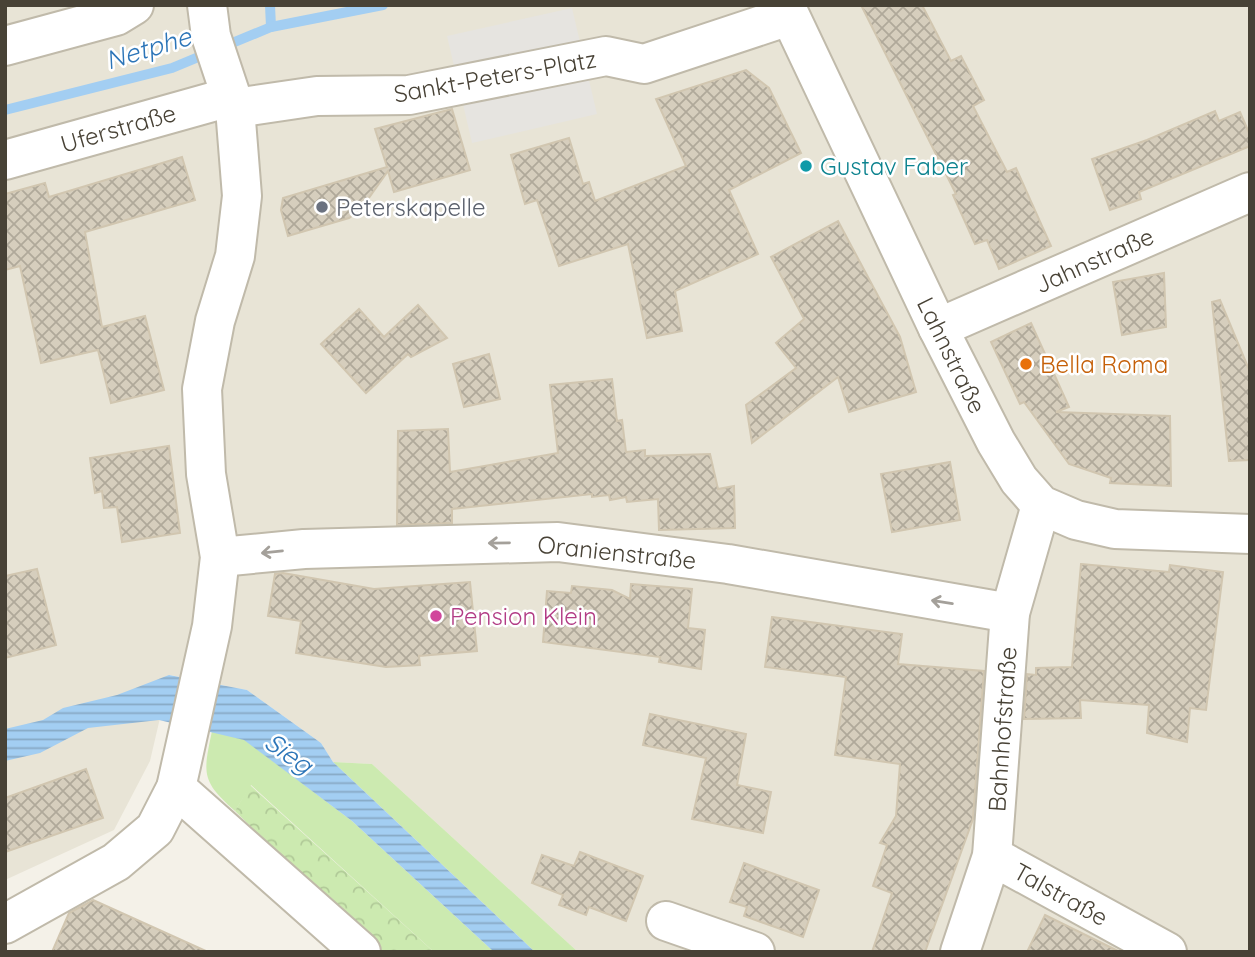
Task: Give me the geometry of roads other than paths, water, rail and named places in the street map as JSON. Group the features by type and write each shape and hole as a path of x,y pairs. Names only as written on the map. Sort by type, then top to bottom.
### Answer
{"street":[{"path":"5,47 116,16 134,5"},
{"name":"Sankt-Peters-Platz","path":"221,63 317,96 410,95 606,56 644,64 787,11"},
{"name":"Lahnstraße","path":"787,11 938,328 996,442 1019,480 1041,505 1076,520 1115,529 1250,534"},
{"path":"5,923 116,862 155,830 178,777 212,626 220,557 206,474 202,389 215,321 235,256 242,196 221,63"},
{"name":"Uferstraße","path":"5,160 221,63"},
{"name":"Jahnstraße","path":"938,328 1250,192"},
{"name":"Bahnhofstraße","path":"960,952 992,856 1010,613 1041,505"},
{"name":"Oranienstraße","path":"220,557 304,548 558,542 728,564 1010,613"},
{"path":"178,777 361,952"},
{"name":"Talstraße","path":"992,856 1167,952"},
{"path":"666,921 755,952"}],"water":[{"name":"Sieg","path":"169,675 247,690 321,743 333,762 535,952 494,952 352,821 244,740 159,720 88,728 40,753 5,761 5,729 43,720 63,708 117,695"}],"waterway":[{"path":"270,5 271,27"},
{"name":"Netphe","path":"5,110 172,68 271,27 383,5"}],"place":[{"name":"Gustav Faber","path":"806,166"},
{"name":"Peterskapelle","path":"322,207"},
{"name":"Bella Roma","path":"1026,364"},
{"name":"Pension Klein","path":"436,616"}]}
